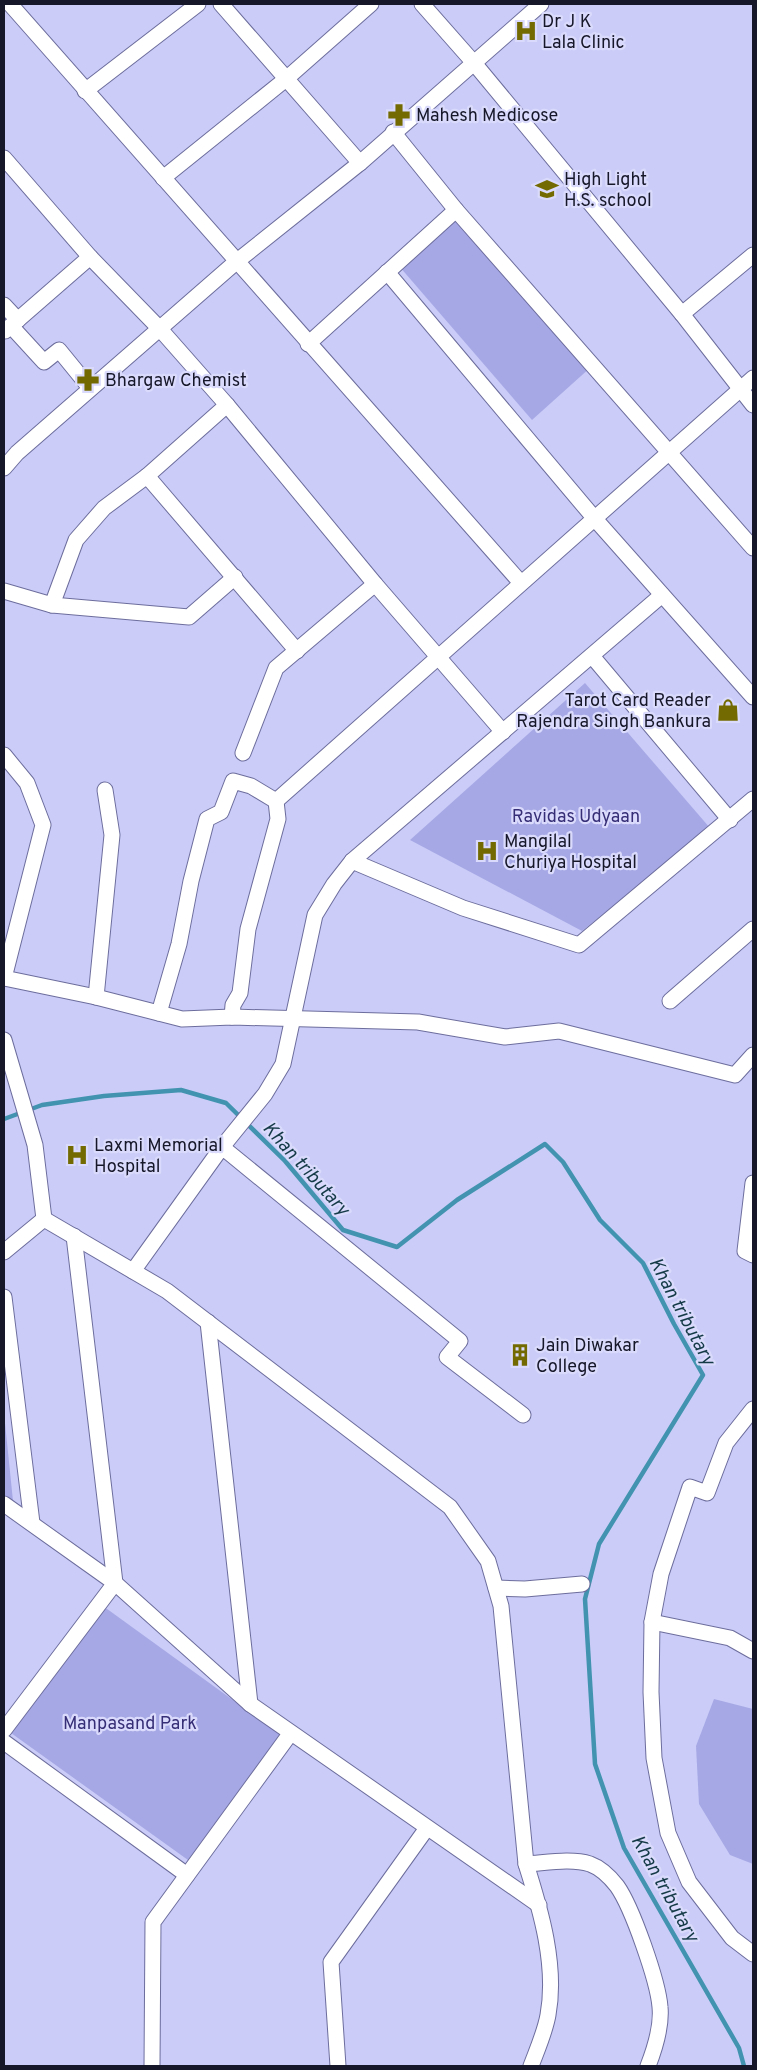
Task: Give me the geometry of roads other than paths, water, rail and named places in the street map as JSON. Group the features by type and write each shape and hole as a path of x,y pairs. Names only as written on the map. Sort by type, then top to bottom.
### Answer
{"street":[{"path":"86,91 198,4"},
{"path":"221,4 360,163"},
{"path":"163,178 286,79 371,4"},
{"path":"422,4 474,63 682,314 753,405"},
{"path":"4,468 17,453 90,388 236,262 360,163 393,132 541,4"},
{"path":"11,7 521,583"},
{"path":"393,132 456,210 753,548"},
{"path":"4,158 90,258 160,329 227,405 375,584 503,732"},
{"path":"308,344 456,210"},
{"path":"682,314 753,255"},
{"path":"11,326 90,258"},
{"path":"387,272 596,519 662,594 751,689"},
{"path":"4,305 11,326 44,362 59,350 90,388"},
{"path":"276,801 753,378"},
{"path":"52,605 76,540 104,508 147,476 227,405"},
{"path":"147,476 297,651"},
{"path":"4,591 52,605 189,617 235,577"},
{"path":"243,753 276,668 375,584"},
{"path":"133,1271 226,1142 257,1104 283,1064 315,915 334,884 352,862 662,594"},
{"path":"592,656 730,820"},
{"path":"4,755 27,783 43,825 4,978 96,997 182,1019 232,1017 418,1022 505,1036 560,1031 735,1074 751,1062"},
{"path":"159,1013 179,944 191,880 207,819 221,812 233,781 251,786 276,801"},
{"path":"96,997 112,835 105,790"},
{"path":"352,862 463,908 579,945 753,799"},
{"path":"232,1017 233,1005 240,993 250,921 278,819 276,801"},
{"path":"670,1001 753,928"},
{"path":"4,1040 35,1145 44,1219"},
{"path":"226,1142 460,1341 447,1357 523,1415"},
{"path":"753,1183 746,1251 753,1255"},
{"path":"44,1219 168,1291 450,1507 488,1562 502,1616 526,1864 539,1905 550,1970 548,2015 531,2066"},
{"path":"4,1252 44,1219"},
{"path":"4,1730 115,1583 74,1236"},
{"path":"4,1297 32,1523"},
{"path":"208,1322 250,1704"},
{"path":"753,1409 726,1443 707,1493 690,1487 661,1574 652,1622 651,1692 654,1758 668,1832 689,1882 732,1938 753,1954"},
{"path":"4,1504 115,1583 250,1704 290,1734 539,1905"},
{"path":"496,1588 525,1589 582,1584"},
{"path":"652,1622 730,1638 753,1651"},
{"path":"152,2066 153,1922 290,1734"},
{"path":"4,1742 187,1875"},
{"path":"338,2066 331,1962 427,1828"},
{"path":"526,1864 572,1862 590,1864 605,1873 617,1886 626,1902 656,1981 661,2009 657,2041 648,2066"}],"waterway":[{"name":"Khan tributary","path":"4,1119 42,1105 104,1096 181,1090 226,1103 285,1161 343,1230 397,1247 457,1200 545,1144 563,1162 600,1220 643,1263 703,1375 599,1544 585,1599 595,1764 624,1848 739,2048 744,2066"}],"place":[{"name":"Dr J K Lala Clinic","path":"526,31"},
{"name":"Mahesh Medicose","path":"399,115"},
{"name":"High Light H.S. school","path":"547,189"},
{"name":"Bhargaw Chemist","path":"88,380"},
{"name":"Tarot Card Reader Rajendra Singh Bankura","path":"728,710"},
{"name":"Mangilal Churiya Hospital","path":"487,851"},
{"name":"Laxmi Memorial Hospital","path":"77,1155"},
{"name":"Jain Diwakar College","path":"520,1355"}],"park label":[{"name":"Ravidas Udyaan","path":"576,816"},
{"name":"Manpasand Park","path":"130,1723"}]}
